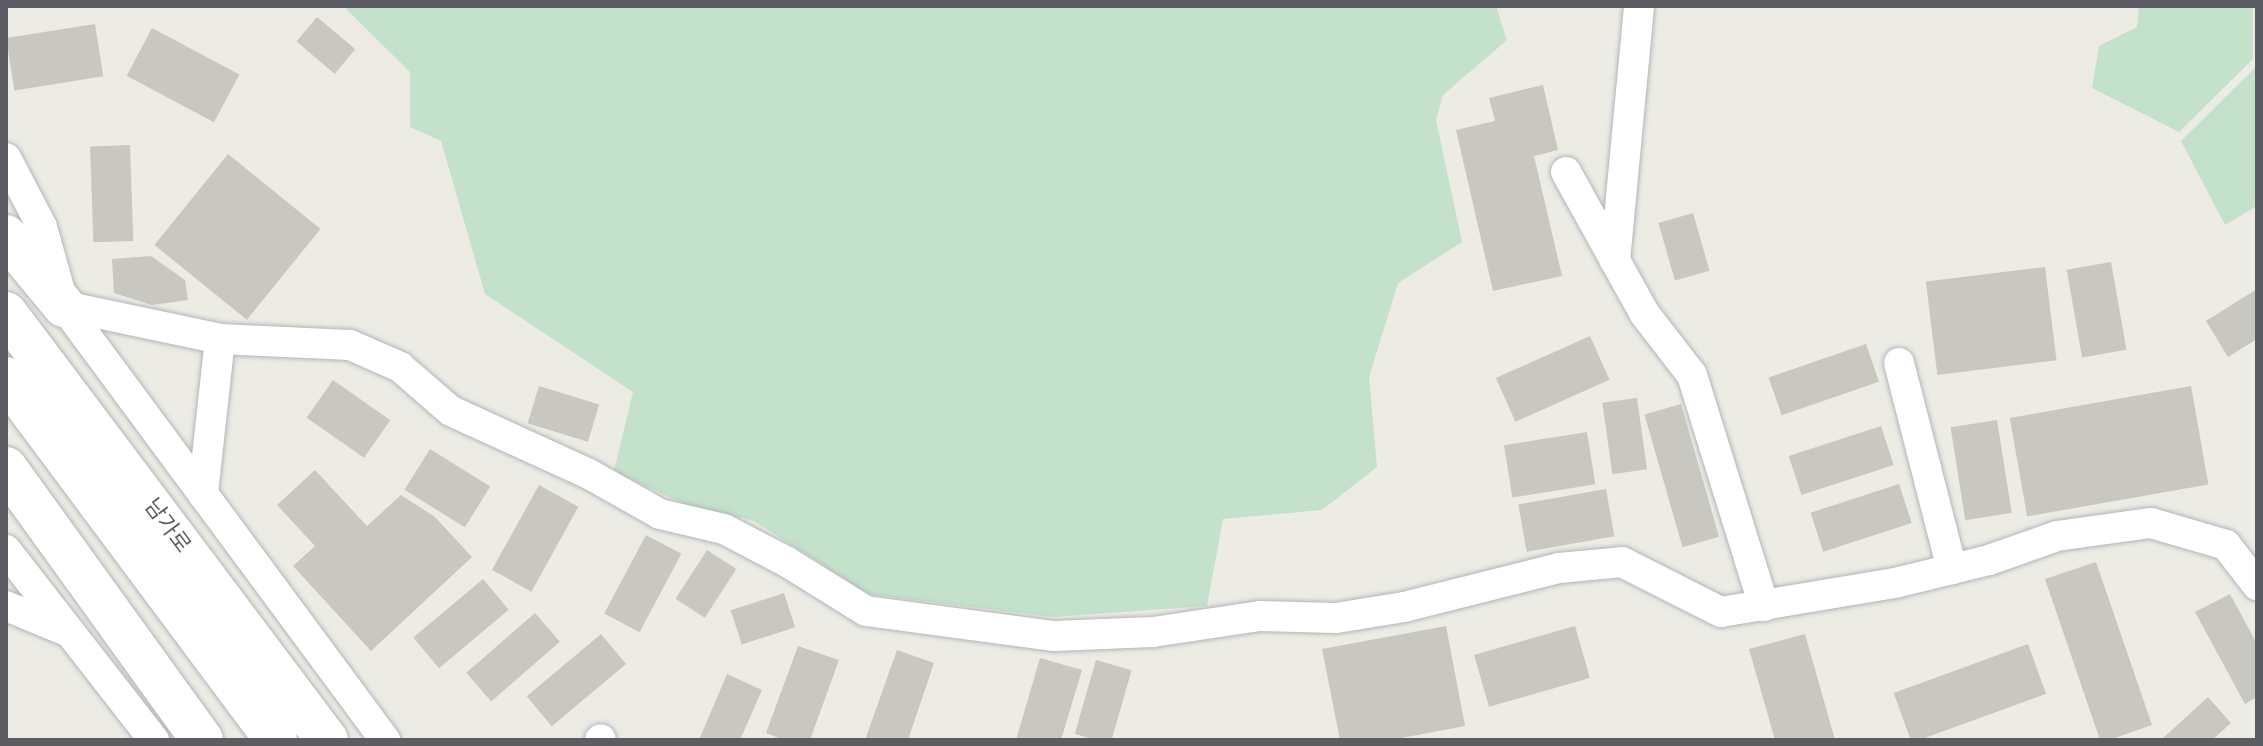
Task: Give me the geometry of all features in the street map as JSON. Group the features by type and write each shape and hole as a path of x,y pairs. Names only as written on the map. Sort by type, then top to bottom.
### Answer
{"main road":[{"path":"6,236 64,306"},
{"name":"남가로","path":"6,313 327,740"},
{"name":"남가로","path":"6,378 276,740"},
{"path":"6,468 202,740"}],"street":[{"path":"1615,261 1639,6"},
{"path":"6,158 42,227 64,306 385,740"},
{"path":"1566,172 1644,313 1692,375 1764,606"},
{"path":"64,306 220,339 350,345 400,367 451,411 589,474 660,514 724,529 787,562 866,611 1054,636 1153,632 1260,616 1336,618 1404,607 1559,568 1622,562 1721,612 1895,583 1952,569 2057,536 2151,523 2226,545 2257,585"},
{"path":"203,494 220,339"},
{"path":"1899,363 1952,569"},
{"path":"6,550 154,740"},
{"path":"6,606 71,633"}],"green space":[{"path":"343,6 1496,6 1507,40 1443,95 1436,120 1462,242 1398,283 1369,377 1377,467 1322,510 1223,519 1207,606 1053,617 868,594 754,521 684,504 614,471 633,392 485,294 441,141 410,127 410,72"},
{"path":"2139,6 2253,6 2253,59 2179,132 2092,88 2099,46 2137,27"},
{"path":"2257,66 2257,206 2225,225 2181,141"}],"building":[{"path":"317,17 355,49 335,74 296,42"},
{"path":"95,24 103,76 14,90 6,38"},
{"path":"152,28 239,74 214,122 127,76"},
{"path":"1543,85 1558,150 1534,156 1562,276 1493,291 1456,130 1495,121 1489,98"},
{"path":"130,145 133,241 93,242 90,146"},
{"path":"228,154 320,229 247,320 154,245"},
{"path":"1693,213 1710,271 1675,281 1658,223"},
{"path":"151,256 185,280 188,300 152,305 114,293 112,259"},
{"path":"2111,262 2126,350 2082,357 2067,270"},
{"path":"2045,267 2056,360 1937,375 1926,282"},
{"path":"2257,289 2257,339 2228,357 2206,321"},
{"path":"1590,336 1610,380 1515,422 1496,378"},
{"path":"1866,344 1879,382 1782,415 1769,378"},
{"path":"333,380 390,420 364,458 307,418"},
{"path":"539,386 599,404 588,442 528,423"},
{"path":"2191,386 2208,484 2027,516 2010,418"},
{"path":"1637,398 1647,469 1612,474 1602,403"},
{"path":"1681,404 1719,537 1683,547 1644,414"},
{"path":"1997,420 2012,513 1965,520 1951,427"},
{"path":"1881,426 1894,465 1801,495 1789,456"},
{"path":"1587,432 1595,484 1512,497 1504,445"},
{"path":"430,449 490,487 465,527 405,490"},
{"path":"315,470 367,526 401,495 435,517 472,557 371,651 293,566 315,546 277,505"},
{"path":"1899,484 1912,523 1823,552 1811,513"},
{"path":"539,485 578,507 531,592 492,570"},
{"path":"1606,489 1614,536 1527,552 1518,504"},
{"path":"646,535 681,554 640,632 604,614"},
{"path":"707,550 736,569 705,618 675,599"},
{"path":"2096,562 2152,725 2109,740 2100,740 2045,579"},
{"path":"483,579 509,610 439,668 413,637"},
{"path":"784,593 795,627 742,645 731,610"},
{"path":"2230,594 2257,644 2257,697 2245,704 2195,612"},
{"path":"535,613 560,642 491,701 466,673"},
{"path":"1446,626 1465,726 1391,740 1340,740 1322,649"},
{"path":"1575,626 1590,678 1489,707 1474,655"},
{"path":"601,634 626,664 552,726 527,696"},
{"path":"1805,634 1835,740 1775,740 1749,649"},
{"path":"2028,644 2046,694 1919,740 1911,740 1894,693"},
{"path":"798,646 839,660 810,740 784,740 766,733"},
{"path":"897,650 934,663 908,740 865,740"},
{"path":"1040,658 1082,670 1061,740 1016,740"},
{"path":"1096,660 1132,670 1112,740 1096,740 1075,734"},
{"path":"727,674 762,690 740,740 699,740"},
{"path":"2208,697 2231,723 2212,740 2161,740"}]}
